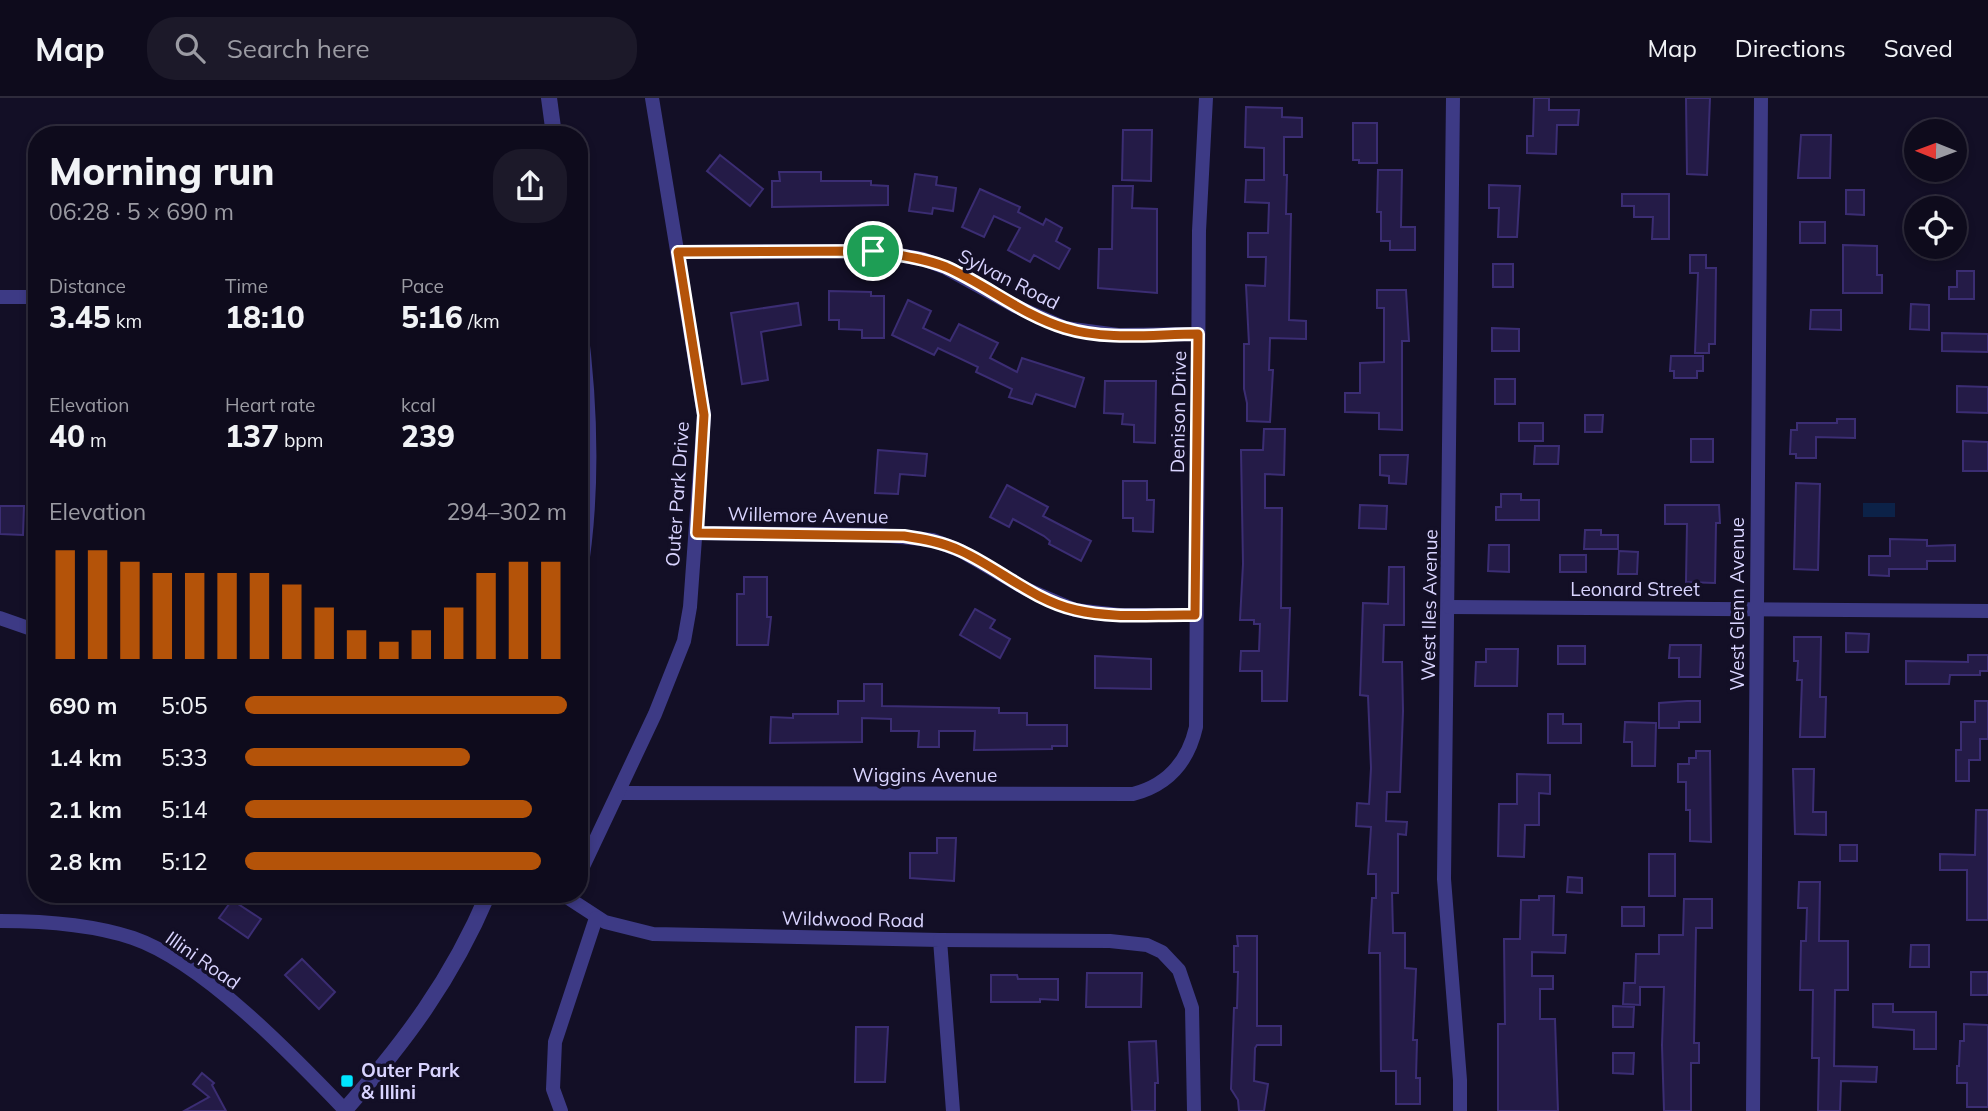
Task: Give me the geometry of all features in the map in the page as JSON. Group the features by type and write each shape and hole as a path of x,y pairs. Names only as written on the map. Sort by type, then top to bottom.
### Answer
{"street":[{"path":"549,98 553,126"},
{"name":"Outer Park Drive","path":"588,857 619,793 684,641 697,533 704,415 652,98"},
{"name":"Denison Drive","path":"1196,727 1199,230 1206,98"},
{"name":"West Iles Avenue","path":"1453,98 1444,879 1460,1080 1460,1111"},
{"name":"West Glenn Avenue","path":"1753,1111 1761,98"},
{"name":"Sylvan Road","path":"678,252 873,251 923,260 946,268 1015,306 1065,328 1118,335 1198,334"},
{"path":"0,297 28,297"},
{"name":"Willemore Avenue","path":"697,533 904,536 933,540 961,551 1026,589 1075,610 1119,615 1195,615"},
{"name":"Leonard Street","path":"1449,607 1988,611"},
{"path":"0,618 28,628"},
{"name":"Wiggins Avenue","path":"619,793 1133,794 1168,779 1192,748 1196,727"},
{"path":"344,1110 442,986 468,941 484,903"},
{"name":"Wildwood Road","path":"576,903 596,918 621,928 653,934 940,940 953,1111"},
{"path":"561,1111 553,1089 555,1042 596,918"},
{"name":"Illini Road","path":"0,921 54,923 94,929 133,938 163,952 204,979 278,1042 344,1110"},
{"path":"940,940 1110,941 1147,945 1162,952 1173,960 1179,970 1192,1008 1194,1111"}],"water":[{"path":"1863,503 1895,503 1895,517 1863,517"}],"building":[{"path":"1534,98 1549,98 1549,110 1579,110 1578,125 1557,125 1556,154 1527,153 1527,136 1533,136"},
{"path":"1686,98 1710,98 1707,175 1687,174"},
{"path":"1246,107 1282,108 1282,117 1302,118 1302,137 1284,137 1284,175 1287,175 1286,214 1291,214 1289,320 1306,321 1306,339 1270,338 1269,370 1273,370 1270,422 1247,421 1244,389 1244,344 1249,344 1246,285 1265,286 1266,257 1248,257 1248,233 1268,233 1269,203 1245,202 1246,180 1264,180 1264,148 1245,147"},
{"path":"1353,123 1377,123 1377,163 1359,163 1359,160 1353,160"},
{"path":"1123,130 1152,130 1151,181 1122,180"},
{"path":"1801,135 1831,135 1830,178 1798,178"},
{"path":"720,155 763,189 750,206 707,171"},
{"path":"1378,170 1402,170 1401,227 1415,227 1415,250 1390,250 1390,241 1381,241 1381,212 1377,212"},
{"path":"779,172 821,172 821,181 871,181 871,185 888,186 888,205 772,207 772,181 780,181"},
{"path":"915,174 937,177 936,185 956,188 953,211 933,208 932,214 909,211"},
{"path":"1489,185 1520,186 1517,237 1498,237 1499,208 1489,208"},
{"path":"1113,186 1133,186 1132,208 1157,209 1157,293 1098,288 1099,249 1112,249"},
{"path":"980,189 1020,207 1018,212 1043,225 1046,219 1062,228 1056,241 1070,249 1059,269 1034,255 1030,262 1008,250 1020,228 994,216 984,237 962,227"},
{"path":"1846,190 1864,190 1864,215 1846,214"},
{"path":"1622,194 1669,194 1669,239 1652,239 1653,217 1634,217 1634,206 1622,206"},
{"path":"1800,222 1825,222 1825,243 1800,243"},
{"path":"1843,245 1877,246 1877,275 1882,275 1882,293 1843,293"},
{"path":"1690,255 1706,255 1706,268 1716,268 1715,344 1709,344 1709,353 1695,353 1698,273 1690,273"},
{"path":"1493,264 1513,264 1513,287 1493,287"},
{"path":"1957,271 1974,271 1974,299 1949,299 1949,287 1957,287"},
{"path":"1377,290 1406,290 1409,341 1402,341 1402,430 1379,429 1379,413 1345,412 1345,393 1360,393 1360,363 1384,362 1384,308 1377,308"},
{"path":"829,291 871,292 871,296 884,296 884,338 862,338 862,330 839,329 839,320 829,320"},
{"path":"908,300 931,311 923,328 950,341 959,324 998,343 990,358 1017,372 1022,358 1084,378 1075,407 1036,394 1032,404 1009,397 1012,389 976,372 978,367 938,348 934,355 892,335"},
{"path":"798,303 801,325 761,332 768,380 742,384 731,313"},
{"path":"1911,304 1929,305 1929,330 1910,329"},
{"path":"1811,310 1841,310 1841,330 1810,329"},
{"path":"1492,328 1519,329 1519,351 1492,351"},
{"path":"1942,333 1988,334 1988,352 1942,351"},
{"path":"1671,356 1703,356 1703,371 1697,371 1697,378 1674,378 1674,371 1670,371"},
{"path":"1495,379 1515,379 1515,404 1495,404"},
{"path":"1105,381 1156,381 1155,443 1134,442 1134,425 1122,424 1123,414 1104,413"},
{"path":"1957,386 1988,387 1988,413 1957,412"},
{"path":"1585,415 1603,415 1602,432 1585,432"},
{"path":"1837,419 1855,419 1855,438 1816,437 1816,458 1796,458 1796,454 1790,454 1791,430 1797,430 1797,423 1837,423"},
{"path":"1519,423 1543,423 1543,441 1519,441"},
{"path":"1264,429 1285,429 1284,475 1265,474 1265,508 1282,508 1281,608 1290,608 1287,701 1262,701 1262,671 1240,671 1241,651 1259,651 1260,624 1254,624 1254,620 1240,620 1243,564 1241,450 1263,450"},
{"path":"1691,439 1713,439 1713,462 1691,462"},
{"path":"1963,441 1988,442 1988,471 1963,471"},
{"path":"1535,446 1559,446 1558,464 1534,464"},
{"path":"878,450 927,454 925,476 900,474 898,494 875,493"},
{"path":"1380,455 1408,455 1406,484 1389,483 1389,476 1380,475"},
{"path":"1123,481 1147,481 1147,500 1154,500 1153,532 1133,531 1133,518 1123,518"},
{"path":"1796,483 1820,484 1818,570 1794,569"},
{"path":"1007,485 1048,507 1043,516 1091,541 1081,561 1049,544 1050,541 1044,536 1013,519 1009,527 990,517"},
{"path":"1501,494 1521,494 1521,500 1539,500 1539,520 1496,520 1496,507 1501,507"},
{"path":"1360,505 1387,506 1386,529 1359,528"},
{"path":"1665,505 1719,505 1715,583 1686,582 1687,524 1665,524"},
{"path":"0,506 24,506 23,535 0,534"},
{"path":"1585,530 1601,530 1601,535 1618,535 1618,549 1584,549"},
{"path":"1890,539 1927,540 1927,546 1955,545 1955,561 1927,561 1927,569 1889,569 1889,576 1869,575 1869,556 1890,556"},
{"path":"1489,545 1509,545 1509,572 1488,571"},
{"path":"1619,551 1638,552 1637,574 1618,574"},
{"path":"1560,555 1586,555 1586,572 1560,572"},
{"path":"1389,567 1404,567 1404,625 1384,625 1383,662 1402,662 1403,711 1400,792 1387,792 1386,821 1407,822 1406,835 1398,834 1398,893 1392,893 1393,933 1405,933 1405,968 1416,969 1413,1040 1417,1040 1416,1078 1420,1078 1420,1104 1396,1104 1396,1071 1381,1071 1380,953 1369,953 1372,898 1376,898 1376,874 1368,874 1371,827 1356,826 1357,803 1369,804 1371,768 1368,696 1360,695 1363,603 1388,604"},
{"path":"744,577 767,577 767,617 771,617 768,645 737,645 737,594 744,594"},
{"path":"975,609 995,620 990,628 1010,639 1000,658 960,635"},
{"path":"1846,633 1869,634 1868,652 1846,652"},
{"path":"1794,637 1821,637 1820,697 1826,697 1825,737 1800,737 1802,680 1797,680 1798,661 1794,661"},
{"path":"1670,645 1701,645 1700,677 1679,677 1679,658 1669,658"},
{"path":"1558,646 1585,646 1585,664 1558,664"},
{"path":"1486,649 1518,649 1517,686 1475,686 1476,662 1486,662"},
{"path":"1968,655 1988,655 1988,671 1980,671 1980,675 1950,675 1949,684 1906,684 1906,661 1968,662"},
{"path":"1095,656 1151,659 1151,689 1095,688"},
{"path":"864,684 882,684 882,706 999,708 999,713 1027,713 1027,725 1067,725 1067,746 1052,746 1052,749 974,750 975,731 939,731 939,747 918,747 919,731 891,731 891,719 862,718 862,742 770,743 771,717 838,714 838,701 864,701"},
{"path":"1700,701 1700,722 1679,722 1679,728 1659,728 1659,703"},
{"path":"1975,701 1988,701 1988,739 1980,739 1980,760 1969,760 1969,781 1956,781 1956,750 1961,750 1961,722 1975,722"},
{"path":"1548,714 1563,714 1563,724 1581,724 1581,743 1548,743"},
{"path":"1625,722 1656,723 1655,766 1632,766 1632,742 1624,742"},
{"path":"1696,751 1710,751 1711,842 1690,841 1686,782 1678,782 1678,764 1689,764 1689,758 1696,758"},
{"path":"1793,769 1814,769 1813,812 1826,812 1826,835 1795,834"},
{"path":"1517,774 1550,775 1550,794 1539,793 1539,825 1525,825 1524,857 1498,856 1499,804 1517,804"},
{"path":"1976,810 1988,810 1988,920 1967,920 1967,870 1940,870 1940,854 1975,855"},
{"path":"937,838 956,838 954,881 910,878 910,853 937,853"},
{"path":"1840,845 1857,845 1857,861 1840,861"},
{"path":"1649,854 1675,854 1675,896 1649,896"},
{"path":"1568,877 1582,878 1582,893 1567,892"},
{"path":"1799,882 1820,882 1819,941 1848,941 1848,990 1835,990 1834,1066 1877,1067 1876,1082 1841,1081 1840,1111 1818,1111 1819,1058 1812,1058 1813,990 1800,990 1801,941 1806,941 1807,908 1798,908"},
{"path":"1539,896 1554,896 1553,935 1566,935 1565,953 1532,952 1532,976 1553,976 1553,989 1540,989 1540,1019 1555,1019 1558,1111 1498,1111 1498,1024 1505,1024 1504,939 1520,939 1521,900 1539,900"},
{"path":"1684,899 1712,899 1712,928 1696,928 1694,1043 1699,1043 1699,1063 1691,1063 1691,1111 1664,1111 1664,987 1640,987 1640,1005 1623,1004 1624,983 1635,983 1636,954 1659,954 1659,935 1683,935"},
{"path":"230,903 237,903 261,919 248,938 219,918"},
{"path":"1622,907 1644,907 1644,926 1622,926"},
{"path":"1237,936 1257,936 1257,1026 1281,1026 1281,1045 1257,1045 1255,1048 1254,1081 1268,1084 1264,1111 1239,1111 1238,1100 1231,1089 1234,1008 1237,1008 1238,972 1234,972 1234,946 1238,946"},
{"path":"1911,945 1929,945 1929,967 1910,967"},
{"path":"302,959 335,992 319,1009 285,975"},
{"path":"1971,972 1988,972 1988,995 1971,995"},
{"path":"1087,973 1142,973 1141,1007 1086,1007"},
{"path":"991,975 1017,975 1018,979 1058,979 1058,1000 991,1002"},
{"path":"1873,1004 1893,1004 1893,1012 1936,1012 1936,1049 1914,1049 1914,1030 1873,1027"},
{"path":"1613,1006 1634,1007 1633,1027 1613,1027"},
{"path":"1964,1024 1988,1025 1988,1107 1967,1107 1967,1083 1957,1083"},
{"path":"856,1027 888,1027 885,1082 855,1082"},
{"path":"1156,1041 1158,1083 1155,1083 1155,1111 1132,1111 1129,1042"},
{"path":"1613,1053 1634,1053 1633,1074 1613,1073"},
{"path":"202,1073 214,1083 212,1085 226,1111 184,1111 209,1097 193,1084"}],"place":[{"name":"Outer Park & Illini","path":"347,1081"}],"route":[{"path":"873,251 923,260 946,268 1015,306 1065,328 1118,335 1198,334 1195,615 1119,615 1075,610 1026,589 961,551 933,540 904,536 697,533 704,415 678,252 873,251"}]}
